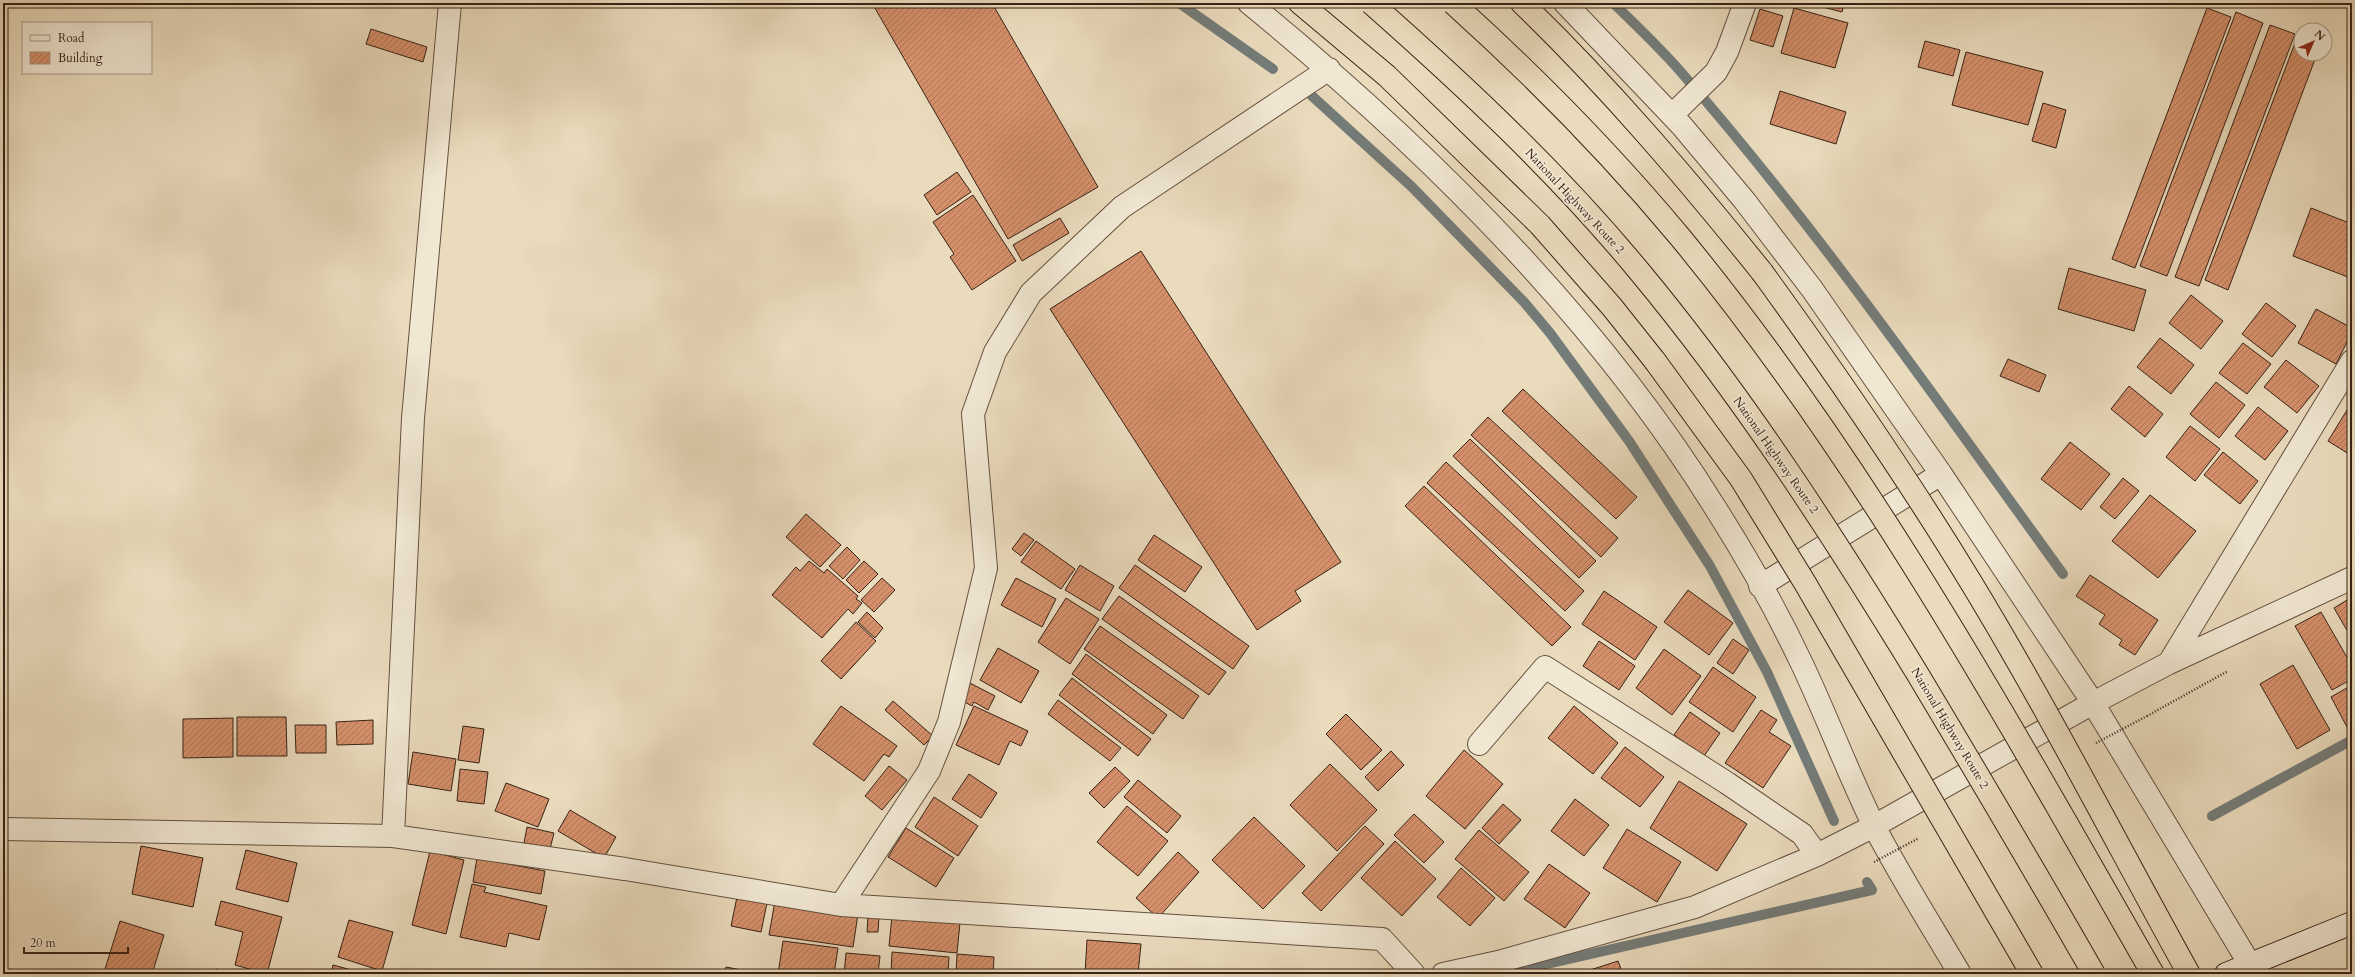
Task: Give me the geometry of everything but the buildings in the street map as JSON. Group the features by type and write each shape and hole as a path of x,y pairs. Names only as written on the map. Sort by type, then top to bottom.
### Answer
{"highway":[{"path":"1300,3 1387,76 1540,225 1612,307 1655,361 1741,479 1805,582 2032,974"},
{"name":"National Highway Route 2","path":"1371,3 1465,87 1558,179 1639,271 1719,373 1808,500 1884,619 2006,821 2094,974"},
{"path":"1453,3 1499,44 1595,141 1680,238 1766,348 1852,471 1931,593 2153,974"},
{"path":"1522,3 1615,98 1688,180 1762,272 1835,373 1904,476 1972,585 2043,707 2189,974"}],"street":[{"path":"393,836 413,418 450,3"},
{"path":"1249,3 1330,69 1502,235 1582,327 1655,420 1716,508 1760,586 1801,662 1874,826 1960,974"},
{"path":"1565,3 1672,115 1744,200 1812,289 1941,474 2094,703 2249,963"},
{"path":"1672,115 1716,72 1727,52 1745,3"},
{"path":"841,905 929,771 949,722 986,568 973,414 995,352 1031,293 1122,207 1330,69"},
{"path":"2169,663 2352,362"},
{"path":"1760,586 1941,474"},
{"path":"1443,974 1498,968 1695,907 1817,855 1874,826 2094,703 2169,663 2352,578"},
{"path":"1478,744 1545,667 1727,782 1802,834 1817,855"},
{"path":"3,829 393,836 641,871 814,898 841,905 1382,939 1414,974"},
{"path":"2226,974 2249,963 2352,923"}],"path":[{"path":"2147,716 2229,670"}],"waterway":[{"path":"1179,3 1273,69"},
{"path":"1613,3 1680,71 1731,131 1830,255 2063,574"},
{"path":"1312,96 1412,187 1524,302 1550,333 1629,441 1710,566 1767,672 1834,821"},
{"path":"2212,816 2352,740"},
{"path":"1507,973 1872,890 1867,882"}]}
